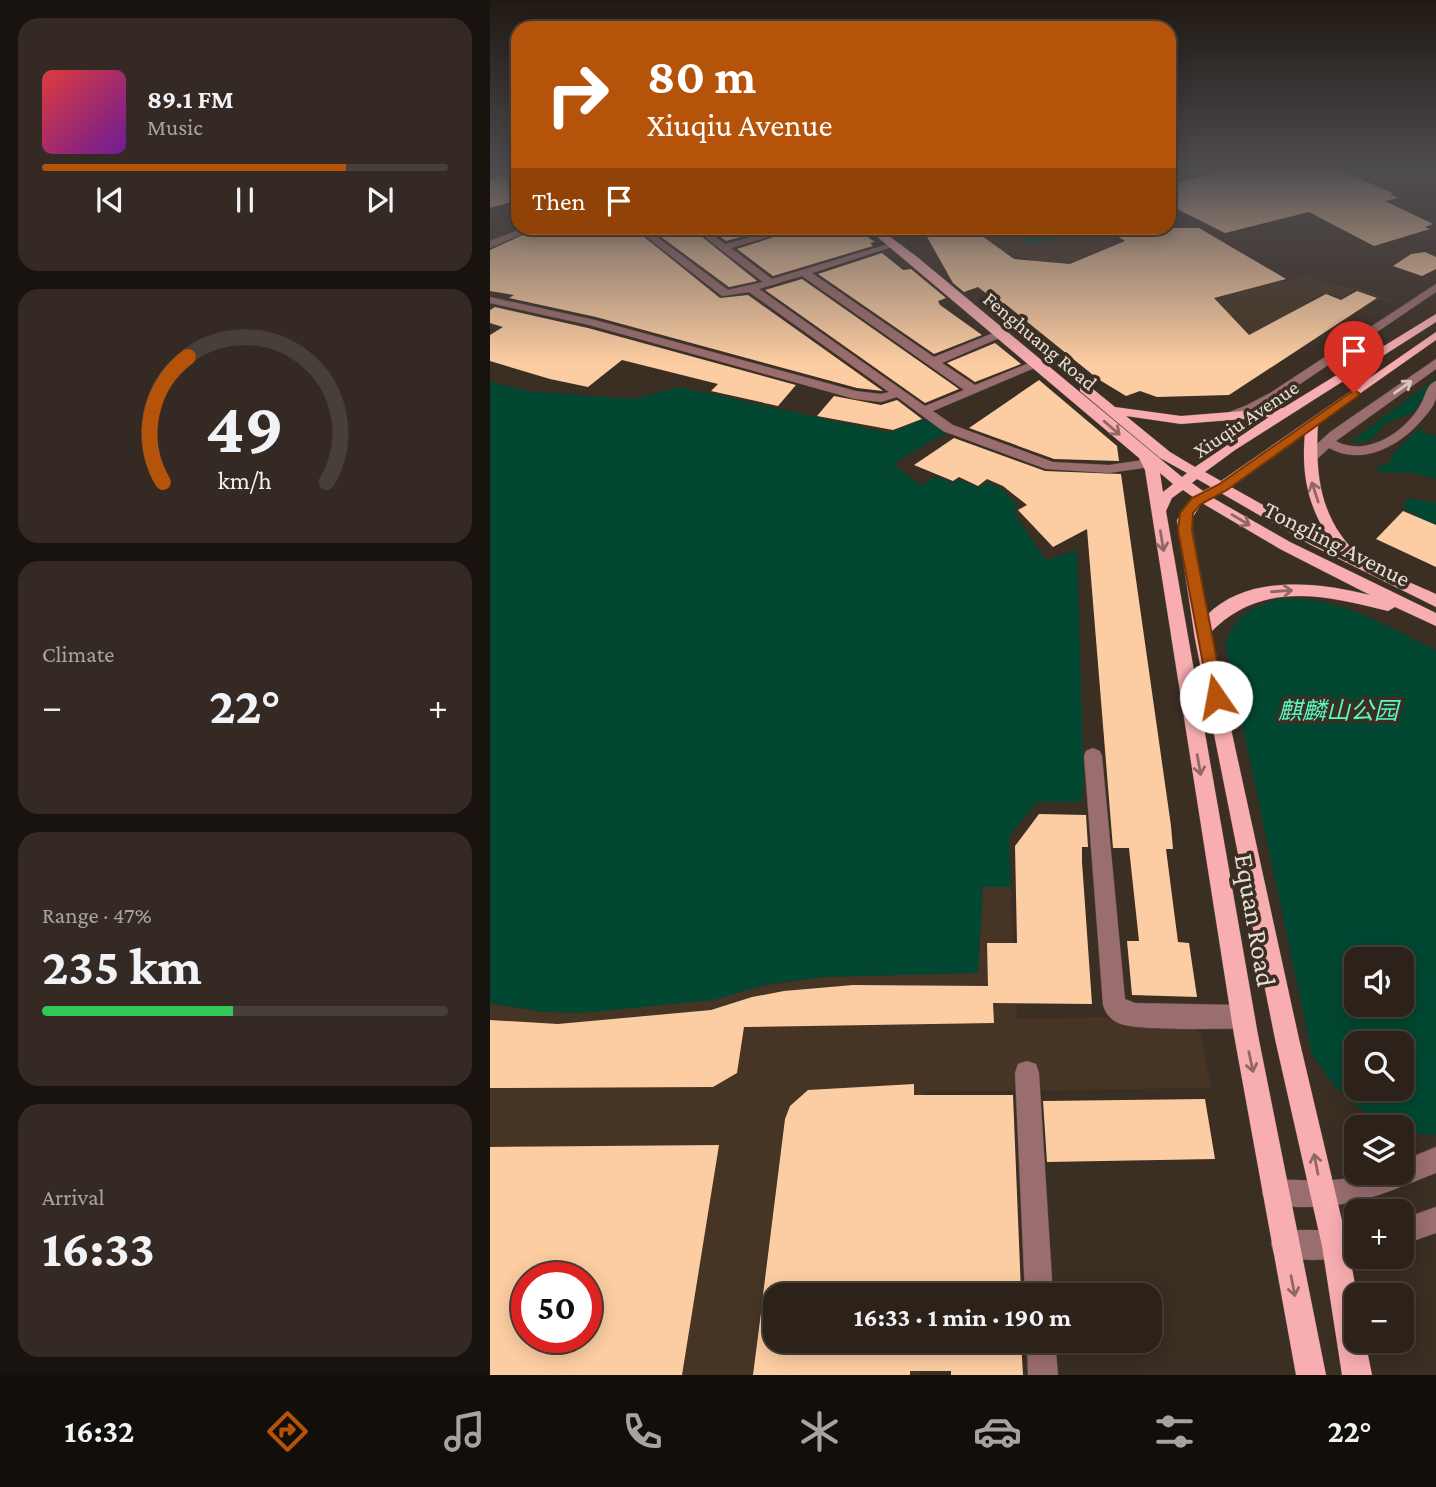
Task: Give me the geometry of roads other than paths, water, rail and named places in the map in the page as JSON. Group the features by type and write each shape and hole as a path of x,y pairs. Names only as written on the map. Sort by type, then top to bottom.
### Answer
{"main road":[{"name":"Fenghuang Road","path":"882,236 1002,333 1147,459 1191,479"},
{"name":"Fenghuang Road","path":"891,236 1112,410 1191,479"},
{"name":"Xiuqiu Avenue","path":"1191,479 1230,447 1436,317"},
{"name":"Xiuqiu Avenue","path":"1213,493 1436,335"},
{"path":"1112,410 1158,418 1217,418 1290,411"},
{"path":"1312,422 1311,482 1322,511 1348,552 1366,567"},
{"name":"Equan Road","path":"1147,459 1159,511 1242,1017 1311,1375"},
{"path":"1159,511 1161,501 1191,479"},
{"name":"Tongling Avenue","path":"1191,479 1266,535 1436,620"},
{"name":"Equan Road","path":"1213,493 1191,505 1184,520 1202,631 1322,1194 1344,1240"},
{"name":"Tongling Avenue","path":"1213,493 1436,601"},
{"path":"1202,631 1239,603 1266,592 1296,589 1352,596 1436,620"},
{"name":"Equan Road","path":"1348,1269 1357,1375"}],"street":[{"path":"490,246 512,236"},
{"path":"651,236 726,294 752,289 891,244"},
{"path":"709,236 771,283"},
{"path":"724,247 763,236"},
{"path":"803,272 973,390"},
{"path":"1217,418 1250,409 1274,396 1436,287"},
{"path":"752,289 948,428 1051,466 1117,468 1147,459"},
{"path":"490,300 581,319 855,395 881,398 899,393"},
{"path":"933,362 1002,333"},
{"path":"1310,458 1327,442 1436,363"},
{"path":"923,411 1038,364"},
{"path":"1327,442 1352,452 1381,449 1426,408 1436,385"},
{"path":"1093,756 1114,1005 1124,1014 1242,1017"},
{"path":"1027,1073 1038,1283"},
{"path":"1275,1192 1322,1194 1366,1188 1436,1160"},
{"path":"1414,1228 1436,1220"},
{"path":"1284,1244 1344,1244"},
{"path":"1042,1353 1043,1375"}],"park label":[{"name":"麒麟山公园","path":"1338,711"}]}
